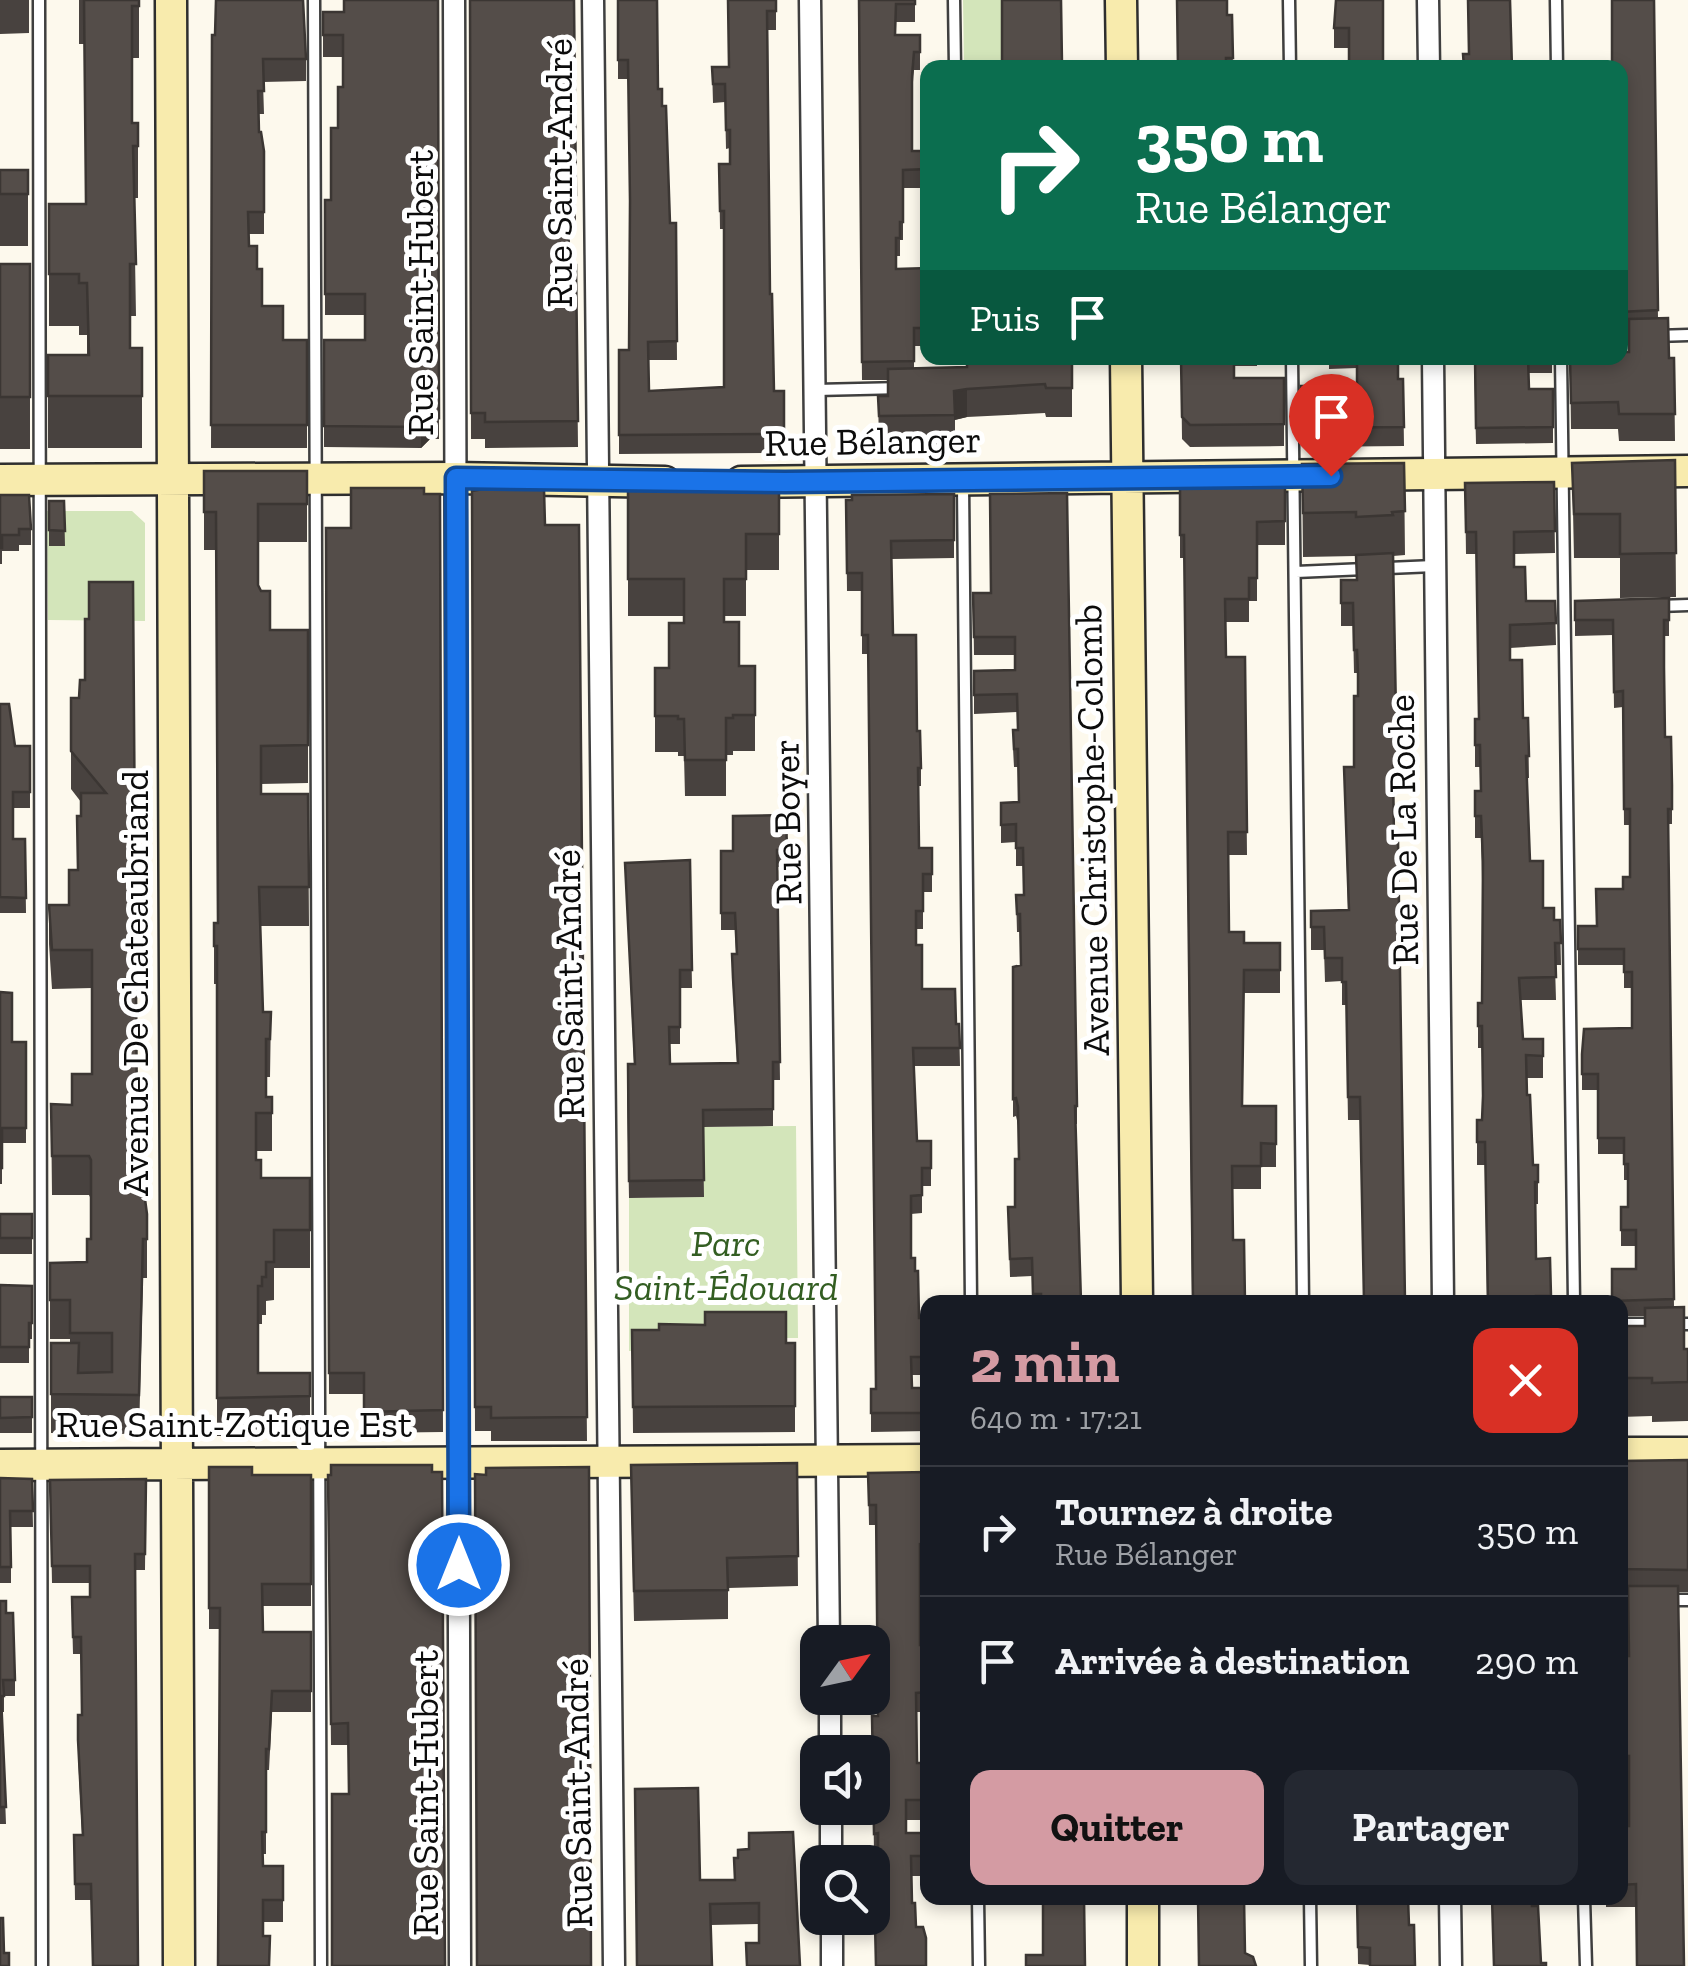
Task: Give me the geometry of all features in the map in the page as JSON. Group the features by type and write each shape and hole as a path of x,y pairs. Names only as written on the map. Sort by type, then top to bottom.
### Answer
{"street":[{"name":"Avenue De Chateaubriand","path":"171,0 179,1966"},
{"name":"Rue Saint-Hubert","path":"454,0 460,1966"},
{"name":"Rue Saint-André","path":"593,0 614,1966"},
{"name":"Rue Boyer","path":"810,0 829,1625"},
{"path":"1121,0 1122,60"},
{"path":"1428,0 1429,60"},
{"name":"Avenue Christophe-Colomb","path":"1126,365 1137,1295"},
{"name":"Rue De La Roche","path":"1433,365 1443,1295"},
{"name":"Rue Bélanger","path":"0,480 456,478 818,482 1688,471"},
{"path":"1628,1453 1688,1453"},
{"name":"Rue Saint-Zotique Est","path":"0,1465 920,1460"},
{"path":"1143,1905 1144,1966"},
{"path":"1450,1905 1450,1966"},
{"path":"832,1935 832,1966"}],"lane":[{"path":"39,0 42,1966"},
{"path":"314,0 321,1966"},
{"path":"954,0 955,60"},
{"path":"1289,0 1290,60"},
{"path":"1556,0 1557,60"},
{"path":"1639,336 1688,335"},
{"path":"1292,365 1303,1295"},
{"path":"1561,365 1574,1295"},
{"path":"816,390 919,388"},
{"path":"962,479 971,1295"},
{"path":"1296,572 1436,566"},
{"path":"1644,606 1688,606"},
{"path":"1565,608 1585,608"},
{"path":"1628,1324 1688,1324"},
{"path":"1654,1600 1688,1600"},
{"path":"978,1905 978,1966"},
{"path":"1310,1905 1311,1966"},
{"path":"1584,1905 1586,1966"}],"green space":[{"path":"963,0 1001,0 1002,60 964,60"},
{"path":"47,511 132,511 145,523 145,621 48,620"},
{"name":"Parc Saint-Édouard","path":"796,1126 798,1338 706,1338 705,1351 629,1351 629,1198 704,1197 703,1127"}],"building":[{"path":"84,0 139,0 139,6 132,6 132,123 138,123 138,146 133,146 136,264 130,264 130,348 142,348 142,396 48,396 48,355 89,355 87,283 79,283 79,274 49,274 49,204 86,204"},
{"path":"216,0 303,0 306,59 263,59 264,91 258,91 259,132 264,151 264,212 248,212 249,246 257,246 257,269 262,269 262,306 283,306 283,340 307,340 307,425 211,425 212,35"},
{"path":"344,0 438,0 439,418 430,417 421,427 324,426 324,340 365,340 365,294 325,294 325,200 331,200 331,128 338,128 343,35 323,35 323,12 344,12"},
{"path":"470,0 574,0 576,195 568,195 569,265 576,265 578,421 485,422 485,413 471,413"},
{"path":"618,0 657,0 658,89 662,89 662,106 666,106 670,223 676,223 677,341 648,342 649,391 724,387 724,211 720,211 719,164 730,164 730,130 726,130 725,84 713,84 712,67 729,67 728,0 776,0 776,11 767,11 770,294 774,391 784,391 784,434 619,435 619,350 629,350 630,201 628,60 618,60"},
{"path":"859,0 915,0 915,4 896,4 895,35 920,35 920,52 914,52 912,76 912,151 920,151 920,169 903,170 903,222 900,238 896,238 896,269 920,268 920,328 914,328 914,361 862,362"},
{"path":"1002,0 1061,0 1062,60 1002,60"},
{"path":"1177,0 1227,0 1227,15 1232,15 1233,58 1178,60"},
{"path":"1336,0 1383,0 1383,60 1349,60 1349,28 1334,28"},
{"path":"1468,0 1510,0 1512,60 1463,60 1463,54 1469,54"},
{"path":"1612,0 1654,0 1658,310 1628,312 1628,60 1612,60"},
{"path":"0,170 28,170 28,194 0,194"},
{"path":"0,264 30,264 30,397 0,397"},
{"path":"1668,318 1669,358 1674,358 1675,414 1619,414 1618,402 1571,403 1570,365 1628,365 1629,319"},
{"path":"1072,365 1072,388 1046,388 1045,384 967,389 954,391 955,415 879,416 878,396 888,396 888,369"},
{"path":"1181,365 1234,365 1234,378 1284,378 1284,424 1190,425 1182,417"},
{"path":"1357,365 1398,365 1398,379 1403,379 1404,427 1302,428 1301,386 1357,386"},
{"path":"1475,365 1528,365 1529,389 1553,389 1553,427 1476,428"},
{"path":"1675,460 1676,553 1620,554 1620,514 1574,514 1572,463"},
{"path":"1404,463 1405,511 1356,517 1356,512 1303,513 1302,464"},
{"path":"204,471 307,471 307,504 258,504 258,585 261,591 270,591 270,630 308,630 308,745 261,746 261,794 308,794 309,887 259,887 263,1012 271,1012 270,1039 266,1039 266,1097 272,1097 272,1113 256,1113 256,1160 261,1160 261,1178 310,1178 310,1230 274,1230 274,1262 266,1262 266,1277 258,1286 258,1373 310,1373 310,1396 217,1398 216,512 204,512"},
{"path":"779,477 779,534 746,534 746,579 724,579 724,622 739,622 739,666 755,666 755,715 726,718 726,760 685,760 684,719 655,716 655,668 669,668 669,623 684,623 684,579 628,579 628,478"},
{"path":"1554,482 1555,531 1514,532 1514,567 1525,567 1526,601 1555,601 1556,623 1510,625 1510,660 1522,660 1523,718 1528,718 1530,861 1543,861 1543,908 1554,908 1554,920 1560,920 1561,943 1555,943 1556,977 1519,978 1523,1039 1543,1039 1543,1056 1526,1055 1527,1095 1533,1165 1538,1165 1536,1259 1550,1258 1551,1295 1488,1295 1485,1142 1477,1142 1483,1096 1478,1003 1482,1003 1483,861 1481,816 1475,816 1475,791 1481,791 1480,745 1475,745 1475,719 1479,719 1476,532 1466,532 1465,483"},
{"path":"1285,484 1285,521 1257,522 1257,578 1249,578 1249,599 1225,599 1226,657 1245,657 1247,832 1228,832 1229,932 1244,932 1244,943 1280,943 1280,970 1244,970 1242,1106 1276,1106 1276,1144 1261,1143 1261,1166 1232,1166 1233,1240 1244,1240 1245,1295 1193,1295 1184,535 1180,535 1180,485"},
{"path":"351,488 424,488 424,494 440,494 443,1410 364,1412 364,1373 329,1373 326,528 351,528"},
{"path":"544,489 545,525 579,525 587,1417 491,1418 491,1407 475,1407 472,491"},
{"path":"1067,493 1081,1295 1033,1294 1032,1258 1010,1259 1008,1207 1015,1207 1015,1159 1019,1159 1018,1107 1016,1098 1013,1099 1013,967 1021,965 1016,895 1024,895 1023,848 1016,848 1016,824 1001,825 1001,803 1019,802 1018,749 1014,749 1013,730 1018,730 1017,694 974,695 974,671 1015,670 1015,637 974,637 973,593 991,593 990,494"},
{"path":"954,494 954,540 891,541 893,635 916,635 921,768 919,848 932,848 932,874 923,874 923,911 916,911 916,945 922,945 922,989 955,989 960,1048 913,1048 917,1141 931,1141 931,1168 922,1168 922,1195 911,1196 911,1258 915,1258 918,1271 920,1318 920,1357 911,1357 912,1388 920,1388 920,1413 871,1413 871,1389 876,1389 868,635 862,635 862,573 847,573 846,500 852,500 852,495"},
{"path":"0,495 29,495 31,529 19,529 19,535 2,535 2,548 0,548"},
{"path":"49,501 64,501 65,531 49,530"},
{"path":"1393,553 1397,766 1393,766 1394,839 1398,839 1405,1295 1364,1295 1360,1097 1348,1097 1346,982 1342,982 1342,958 1325,958 1324,927 1311,927 1311,911 1349,910 1344,767 1354,767 1354,696 1358,696 1358,673 1353,603 1341,603 1341,580 1357,580 1356,555"},
{"path":"89,582 133,582 135,1169 141,1169 147,1214 139,1395 51,1394 51,1343 79,1343 78,1373 112,1372 112,1333 70,1333 70,1300 50,1300 50,1263 87,1262 87,1239 91,1239 91,1160 89,1156 52,1156 51,1104 72,1105 72,1074 92,1074 92,950 52,950 49,905 69,905 69,870 78,870 77,816 81,816 81,793 106,793 71,751 71,698 79,698 80,680 85,680"},
{"path":"1669,598 1669,620 1664,620 1664,667 1665,737 1671,737 1672,785 1672,809 1668,809 1674,1299 1628,1300 1628,1295 1612,1295 1612,1269 1636,1269 1636,1230 1621,1230 1621,1207 1628,1207 1628,1164 1624,1164 1624,1138 1598,1138 1598,1074 1582,1074 1582,1054 1584,1029 1632,1028 1632,972 1624,972 1624,949 1578,949 1578,926 1597,926 1596,889 1623,889 1623,877 1630,877 1630,809 1624,809 1623,691 1614,692 1613,620 1575,620 1575,601"},
{"path":"0,704 9,704 15,746 30,746 30,792 13,792 13,839 25,839 26,898 0,897"},
{"path":"786,815 787,850 777,850 780,1062 773,1062 773,1109 703,1110 704,1180 629,1181 628,1064 635,1064 625,863 690,860 692,970 680,970 680,1027 669,1027 670,1064 738,1063 732,954 737,954 735,913 721,913 721,851 733,851 733,816"},
{"path":"0,992 12,993 12,1042 26,1042 26,1128 2,1128 2,1168 0,1168"},
{"path":"0,1214 32,1214 32,1238 0,1238"},
{"path":"0,1285 32,1286 29,1347 0,1347"},
{"path":"1684,1307 1688,1382 1652,1383 1652,1378 1628,1378 1628,1326 1645,1326 1645,1308"},
{"path":"705,1312 786,1312 786,1343 795,1343 795,1406 633,1407 632,1330 659,1330 659,1324 705,1325"},
{"path":"0,1397 32,1397 32,1417 0,1418"},
{"path":"1688,1460 1688,1570 1628,1569 1628,1461"},
{"path":"797,1463 798,1556 727,1558 728,1590 634,1591 631,1465"},
{"path":"331,1465 432,1465 432,1472 442,1472 445,1966 332,1966 332,1794 349,1794 348,1723 331,1724"},
{"path":"209,1467 252,1467 252,1475 311,1475 311,1584 262,1584 263,1632 311,1632 311,1691 272,1691 266,1749 263,1866 283,1866 283,1900 263,1900 263,1936 270,1936 269,1966 218,1966 220,1608 209,1608"},
{"path":"589,1467 591,1966 477,1966 475,1474 486,1475 486,1468"},
{"path":"920,1472 920,1693 916,1693 920,1800 906,1800 906,1833 920,1833 920,1856 911,1856 912,1903 916,1927 923,1927 926,1938 926,1966 876,1966 875,1935 890,1935 890,1845 878,1845 874,1825 890,1825 890,1735 872,1735 872,1716 890,1715 890,1625 877,1625 876,1505 869,1505 868,1473"},
{"path":"0,1478 32,1479 33,1511 10,1511 11,1567 0,1567"},
{"path":"146,1479 145,1554 135,1554 138,1966 93,1966 91,1884 75,1884 74,1835 83,1835 78,1740 78,1715 82,1715 81,1637 73,1637 72,1597 90,1597 90,1566 52,1566 50,1480"},
{"path":"1628,1586 1678,1586 1684,1966 1637,1966 1636,1884 1628,1884"},
{"path":"0,1601 6,1601 6,1613 13,1613 15,1680 3,1680 1,1696 6,1807 0,1807"},
{"path":"698,1788 700,1880 735,1880 734,1858 738,1858 738,1850 749,1849 749,1833 793,1832 800,1966 747,1966 746,1943 759,1943 759,1903 710,1904 712,1966 637,1966 635,1789"},
{"path":"1043,1905 1084,1905 1085,1966 1026,1966 1026,1955 1043,1955"},
{"path":"1198,1905 1244,1905 1245,1953 1253,1957 1256,1966 1199,1966"},
{"path":"1357,1905 1408,1905 1409,1925 1414,1925 1415,1966 1370,1966 1370,1948 1358,1947"},
{"path":"1492,1905 1538,1906 1541,1963 1546,1966 1494,1966"},
{"path":"3,1918 4,1953 9,1953 9,1966 0,1966"}],"route":[{"path":"459,1565 456,478 785,482 1331,476"}]}
